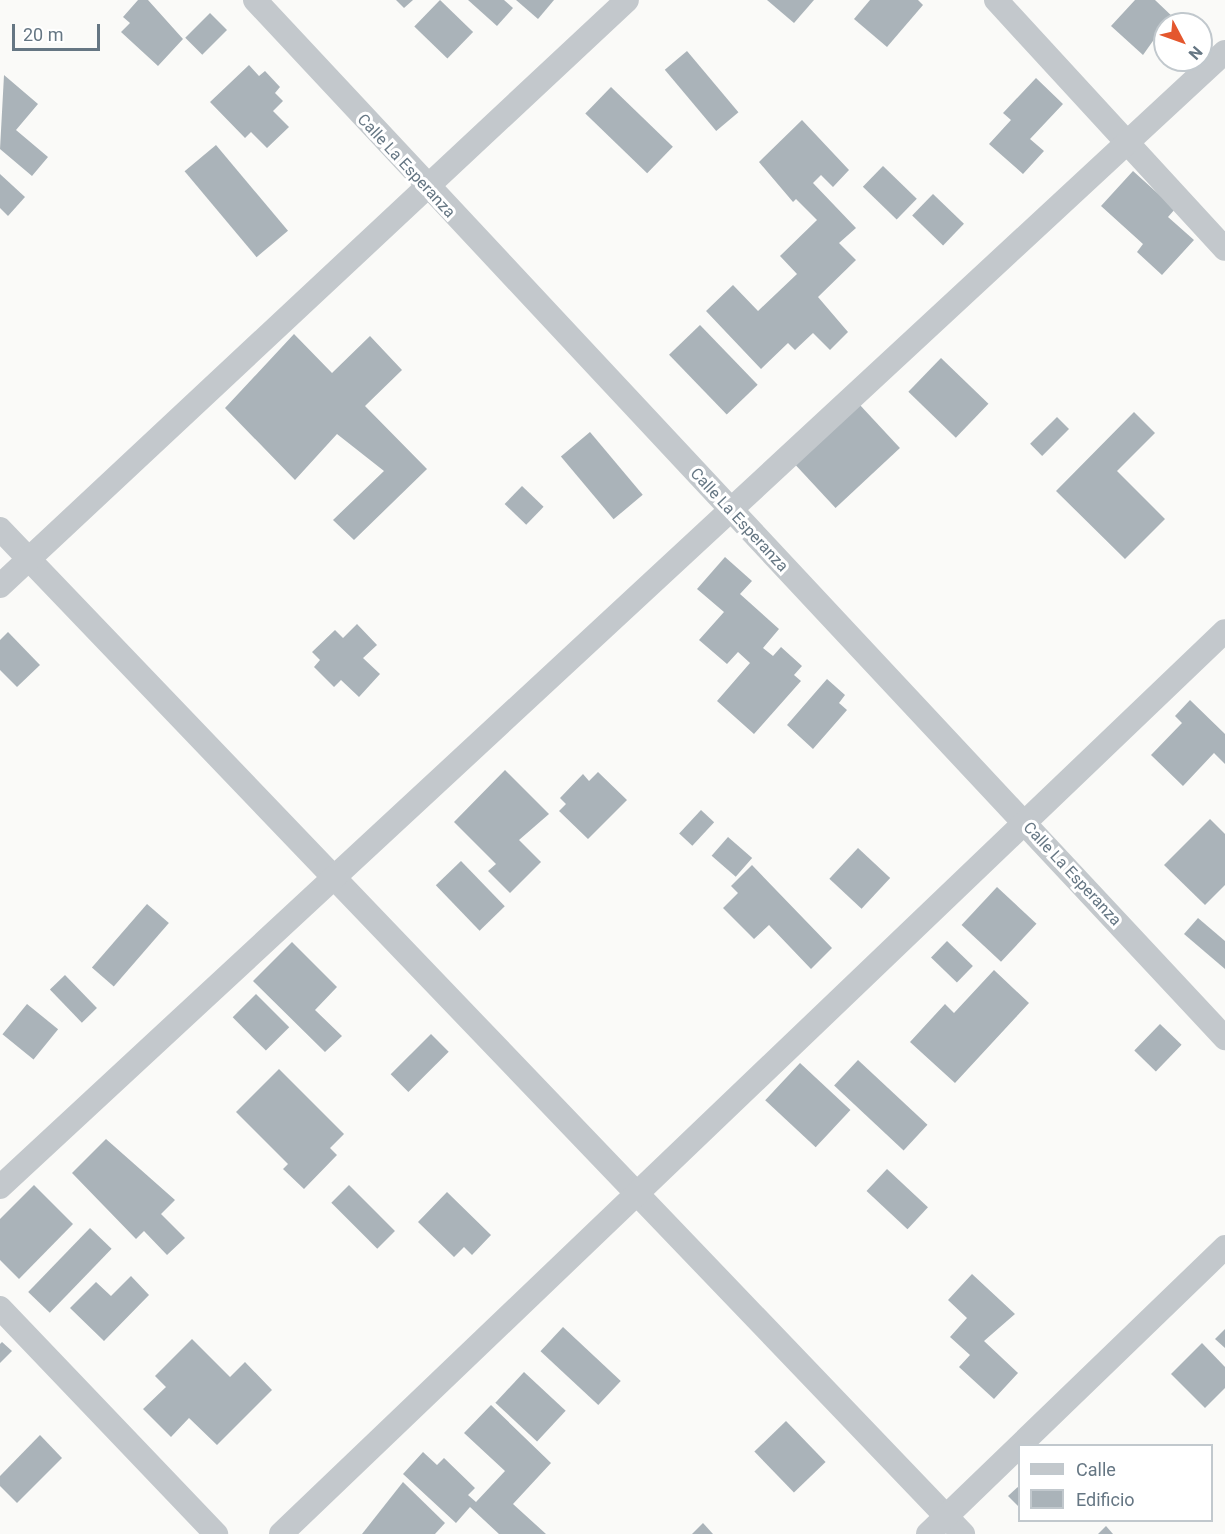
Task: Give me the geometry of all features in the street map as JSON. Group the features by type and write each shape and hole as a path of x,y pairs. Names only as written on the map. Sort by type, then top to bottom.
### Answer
{"street":[{"name":"Calle La Esperanza","path":"255,0 426,189 1225,1038"},
{"path":"0,586 627,0"},
{"path":"996,0 1225,249"},
{"path":"0,1187 732,512 1225,52"},
{"path":"0,529 333,880 640,1192 963,1534"},
{"path":"281,1534 1027,826 1225,631"},
{"path":"1021,1444 1225,1247"},
{"path":"0,1308 216,1534"},
{"path":"928,1534 1018,1447"}],"building":[{"path":"138,0 148,0 183,39 158,66 121,32 130,23 123,17"},
{"path":"396,0 413,0 404,8"},
{"path":"440,0 473,32 447,59 414,27"},
{"path":"468,0 504,0 513,8 497,26"},
{"path":"516,0 554,0 538,19"},
{"path":"767,0 814,0 794,23"},
{"path":"870,0 918,0 923,5 887,47 854,19"},
{"path":"1135,0 1155,0 1168,12 1153,12 1153,41 1143,55 1111,26"},
{"path":"210,13 227,30 202,55 185,38"},
{"path":"687,51 738,112 716,131 665,70"},
{"path":"249,65 259,76 265,71 280,87 275,93 283,101 273,111 289,127 267,148 251,132 245,138 210,102"},
{"path":"4,75 38,104 16,130 48,157 32,176 0,149"},
{"path":"1036,78 1063,104 1030,139 1044,151 1023,174 989,144 1011,120 1003,113"},
{"path":"611,87 673,147 647,173 585,114"},
{"path":"802,120 849,170 833,187 821,175 813,183 856,228 839,243 856,260 818,297 848,332 830,350 813,333 795,350 788,343 761,369 706,311 733,285 758,311 797,274 780,256 817,220 796,199 793,202 759,162"},
{"path":"216,145 288,231 257,257 185,171"},
{"path":"883,166 917,199 897,220 863,187"},
{"path":"1133,171 1175,209 1168,217 1194,240 1162,275 1137,252 1143,244 1101,206"},
{"path":"0,174 25,197 8,216 0,208"},
{"path":"933,194 964,224 943,245 912,216"},
{"path":"700,325 758,385 727,415 669,355"},
{"path":"294,334 332,373 370,336 402,370 365,406 427,469 354,540 333,520 384,471 337,434 295,480 225,408"},
{"path":"941,358 988,404 956,438 908,392"},
{"path":"859,404 900,448 836,508 795,464"},
{"path":"1134,412 1155,433 1117,471 1165,519 1125,559 1056,491"},
{"path":"1057,417 1069,429 1042,456 1030,444"},
{"path":"590,432 643,495 614,519 561,456"},
{"path":"522,486 544,507 526,525 505,504"},
{"path":"725,557 752,581 740,594 779,629 763,648 773,656 781,647 802,666 794,675 801,681 754,734 717,701 750,663 738,652 727,664 699,640 724,612 697,589"},
{"path":"357,624 377,645 363,658 380,674 359,697 341,680 334,687 314,667 320,660 312,652 335,630 343,638"},
{"path":"8,632 40,665 17,687 0,670 0,640"},
{"path":"827,679 845,695 839,703 847,710 813,749 787,725"},
{"path":"1190,700 1225,734 1225,764 1214,753 1183,786 1151,755 1182,723 1175,716"},
{"path":"505,770 549,814 519,840 541,862 510,893 488,871 496,864 454,822"},
{"path":"598,772 627,800 588,839 559,811 566,804 560,798 583,774 589,781"},
{"path":"701,810 714,822 692,846 679,833"},
{"path":"1210,819 1225,834 1225,885 1205,905 1164,865"},
{"path":"728,837 752,858 736,877 712,856"},
{"path":"858,848 890,878 862,909 829,879"},
{"path":"461,861 505,906 480,931 436,885"},
{"path":"752,865 832,948 811,969 769,925 754,939 723,908 738,893 731,886"},
{"path":"997,887 1036,924 1001,962 962,925"},
{"path":"147,904 169,923 114,986 92,967"},
{"path":"1198,918 1225,941 1225,969 1184,934"},
{"path":"947,941 973,966 957,983 931,958"},
{"path":"292,942 337,987 315,1010 342,1036 325,1052 253,981"},
{"path":"994,970 1029,1003 955,1083 910,1042 945,1004 954,1013"},
{"path":"65,975 97,1008 82,1023 50,990"},
{"path":"256,994 289,1027 266,1051 233,1017"},
{"path":"27,1004 58,1029 34,1059 2,1034"},
{"path":"1160,1024 1182,1045 1156,1071 1134,1051"},
{"path":"431,1034 449,1052 408,1092 391,1074"},
{"path":"858,1060 927,1125 904,1150 834,1086"},
{"path":"800,1063 850,1110 816,1147 765,1100"},
{"path":"279,1069 344,1134 330,1148 337,1155 304,1189 283,1169 288,1164 236,1112"},
{"path":"106,1139 175,1200 161,1214 185,1238 167,1255 144,1231 136,1239 72,1173"},
{"path":"887,1169 928,1207 907,1229 867,1191"},
{"path":"34,1185 73,1224 19,1279 0,1260 0,1219"},
{"path":"349,1185 395,1231 377,1249 331,1203"},
{"path":"447,1192 491,1235 472,1255 464,1247 454,1257 418,1222"},
{"path":"90,1228 112,1249 50,1313 28,1292"},
{"path":"972,1274 1015,1314 984,1341 1018,1373 994,1399 959,1367 970,1355 950,1337 967,1318 948,1300"},
{"path":"131,1276 149,1295 104,1341 70,1308 96,1282 111,1296"},
{"path":"563,1327 621,1381 598,1405 540,1351"},
{"path":"1225,1329 1225,1348 1215,1339"},
{"path":"192,1339 230,1377 245,1362 272,1390 217,1445 189,1418 171,1437 143,1409 166,1387 155,1376"},
{"path":"2,1342 12,1351 0,1363 0,1344"},
{"path":"1202,1343 1225,1367 1225,1388 1205,1408 1171,1374"},
{"path":"524,1372 566,1411 537,1442 495,1403"},
{"path":"491,1405 551,1463 513,1504 546,1534 499,1534 470,1507 456,1523 403,1474 423,1452 437,1465 444,1458 475,1488 468,1495 476,1502 505,1471 464,1433"},
{"path":"786,1421 826,1462 794,1493 754,1452"},
{"path":"40,1435 62,1458 17,1503 0,1486 0,1476"},
{"path":"403,1482 445,1523 435,1534 362,1534"},
{"path":"1018,1487 1018,1506 1008,1496"},
{"path":"703,1523 713,1534 692,1534"},
{"path":"1106,1526 1113,1534 1098,1534"}]}
